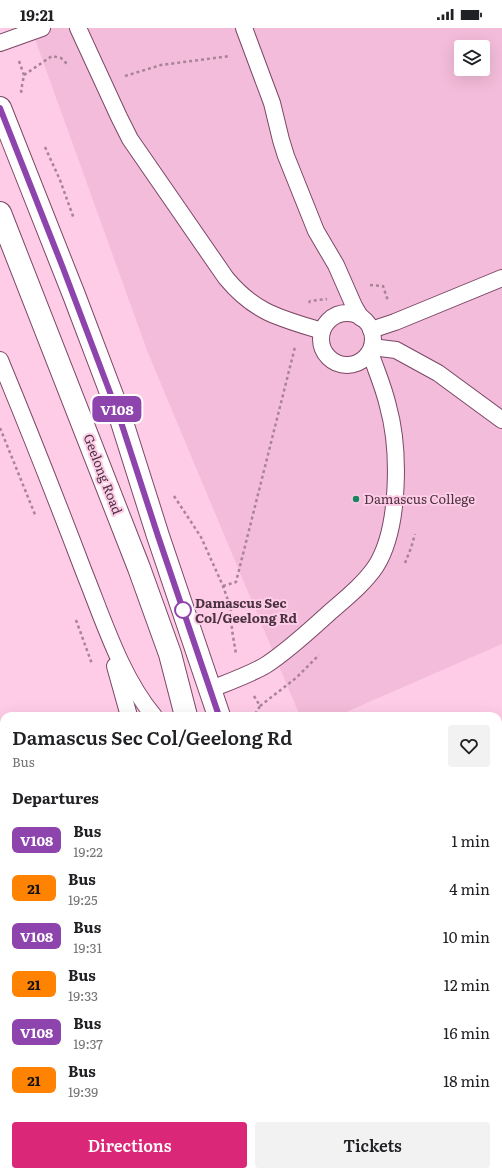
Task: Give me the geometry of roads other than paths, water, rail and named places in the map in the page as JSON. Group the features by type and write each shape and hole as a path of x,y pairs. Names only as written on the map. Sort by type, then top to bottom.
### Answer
{"main road":[{"path":"0,108 57,252 120,419 218,712"},
{"name":"Geelong Road","path":"0,213 139,568 170,654 185,712"}],"lane":[{"path":"0,43 42,28"},
{"path":"78,28 130,139 226,278 240,294 256,306 277,317 322,331"},
{"path":"244,28 272,103 280,140 286,156 316,230 336,265 361,318"},
{"path":"371,330 395,322 502,278"},
{"path":"210,689 265,665 296,643 366,577 380,558 388,538 394,505 394,430 371,349 371,330 369,325 356,315 342,314 330,320 322,331 321,343 323,350 333,362 341,365 349,366 356,364 363,360 371,349"},
{"path":"371,349 396,350 438,374 502,420"},
{"path":"0,360 104,622 129,680 151,712"},
{"path":"104,622 128,712"}],"place":[{"name":"Damascus College","path":"356,499"},
{"name":"Damascus Sec Col/Geelong Rd","path":"183,610"}]}
